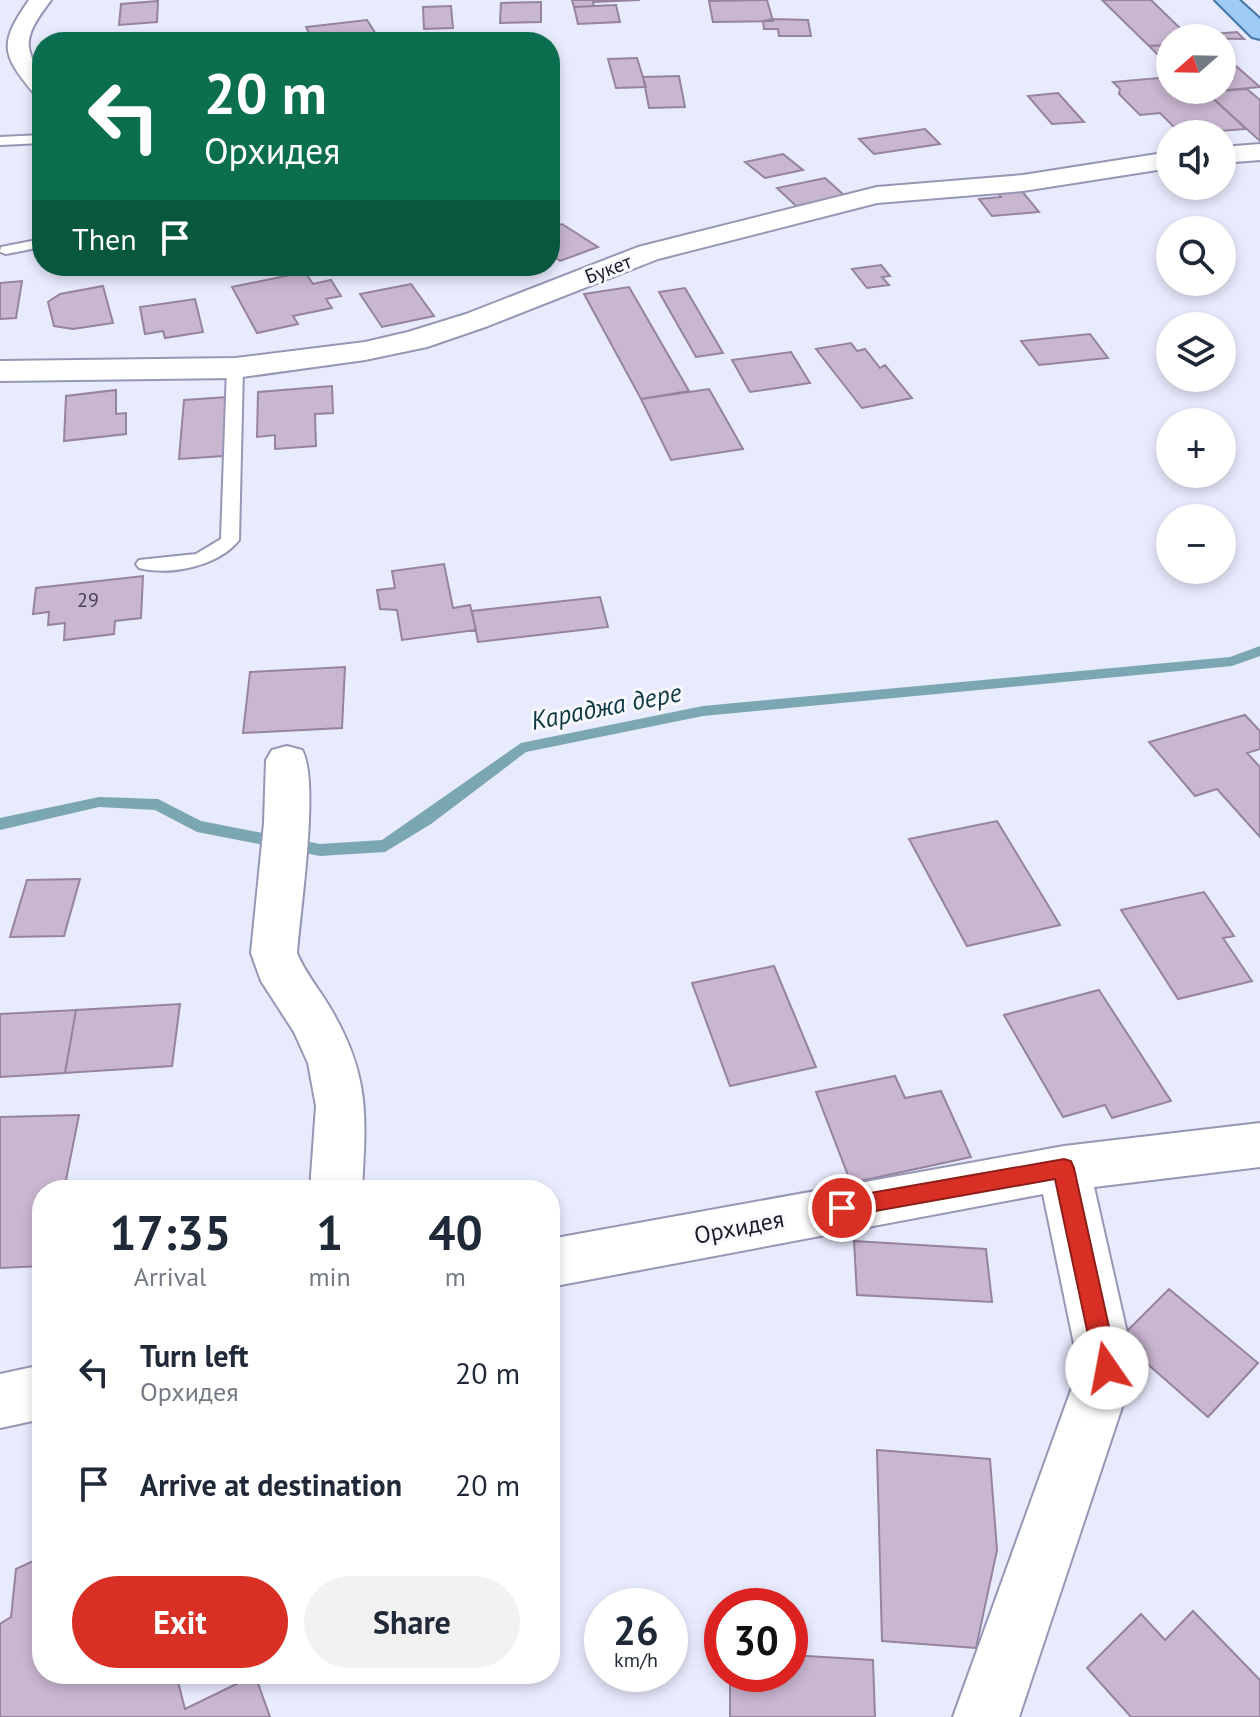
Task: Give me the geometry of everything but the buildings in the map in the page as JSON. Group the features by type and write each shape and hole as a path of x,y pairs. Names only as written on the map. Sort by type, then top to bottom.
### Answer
{"main road":[{"path":"1226,0 1256,24"}],"street":[{"path":"32,76 25,69 16,46 17,33 40,0"},
{"path":"1236,154 1260,152"},
{"name":"Букет","path":"0,371 235,368 365,351 416,340 477,320 648,253 877,195 1023,183 1156,162"},
{"path":"287,760 286,823 274,953 285,981 314,1022 333,1063 341,1106 337,1180"},
{"name":"Орхидея","path":"560,1261 1064,1168 1260,1145"},
{"path":"986,1717 1107,1368 1064,1168"},
{"path":"0,1401 32,1394"}],"lane":[{"path":"0,141 32,139"},
{"path":"6,250 32,245"},
{"path":"145,564 205,558 224,548 230,540 235,368"}],"waterway":[{"name":"Караджа дере","path":"0,824 99,802 158,805 197,826 320,850 385,846 521,748 703,711 1232,661 1260,651"}],"route":[{"path":"842,1208 1064,1168 1107,1368"}]}
